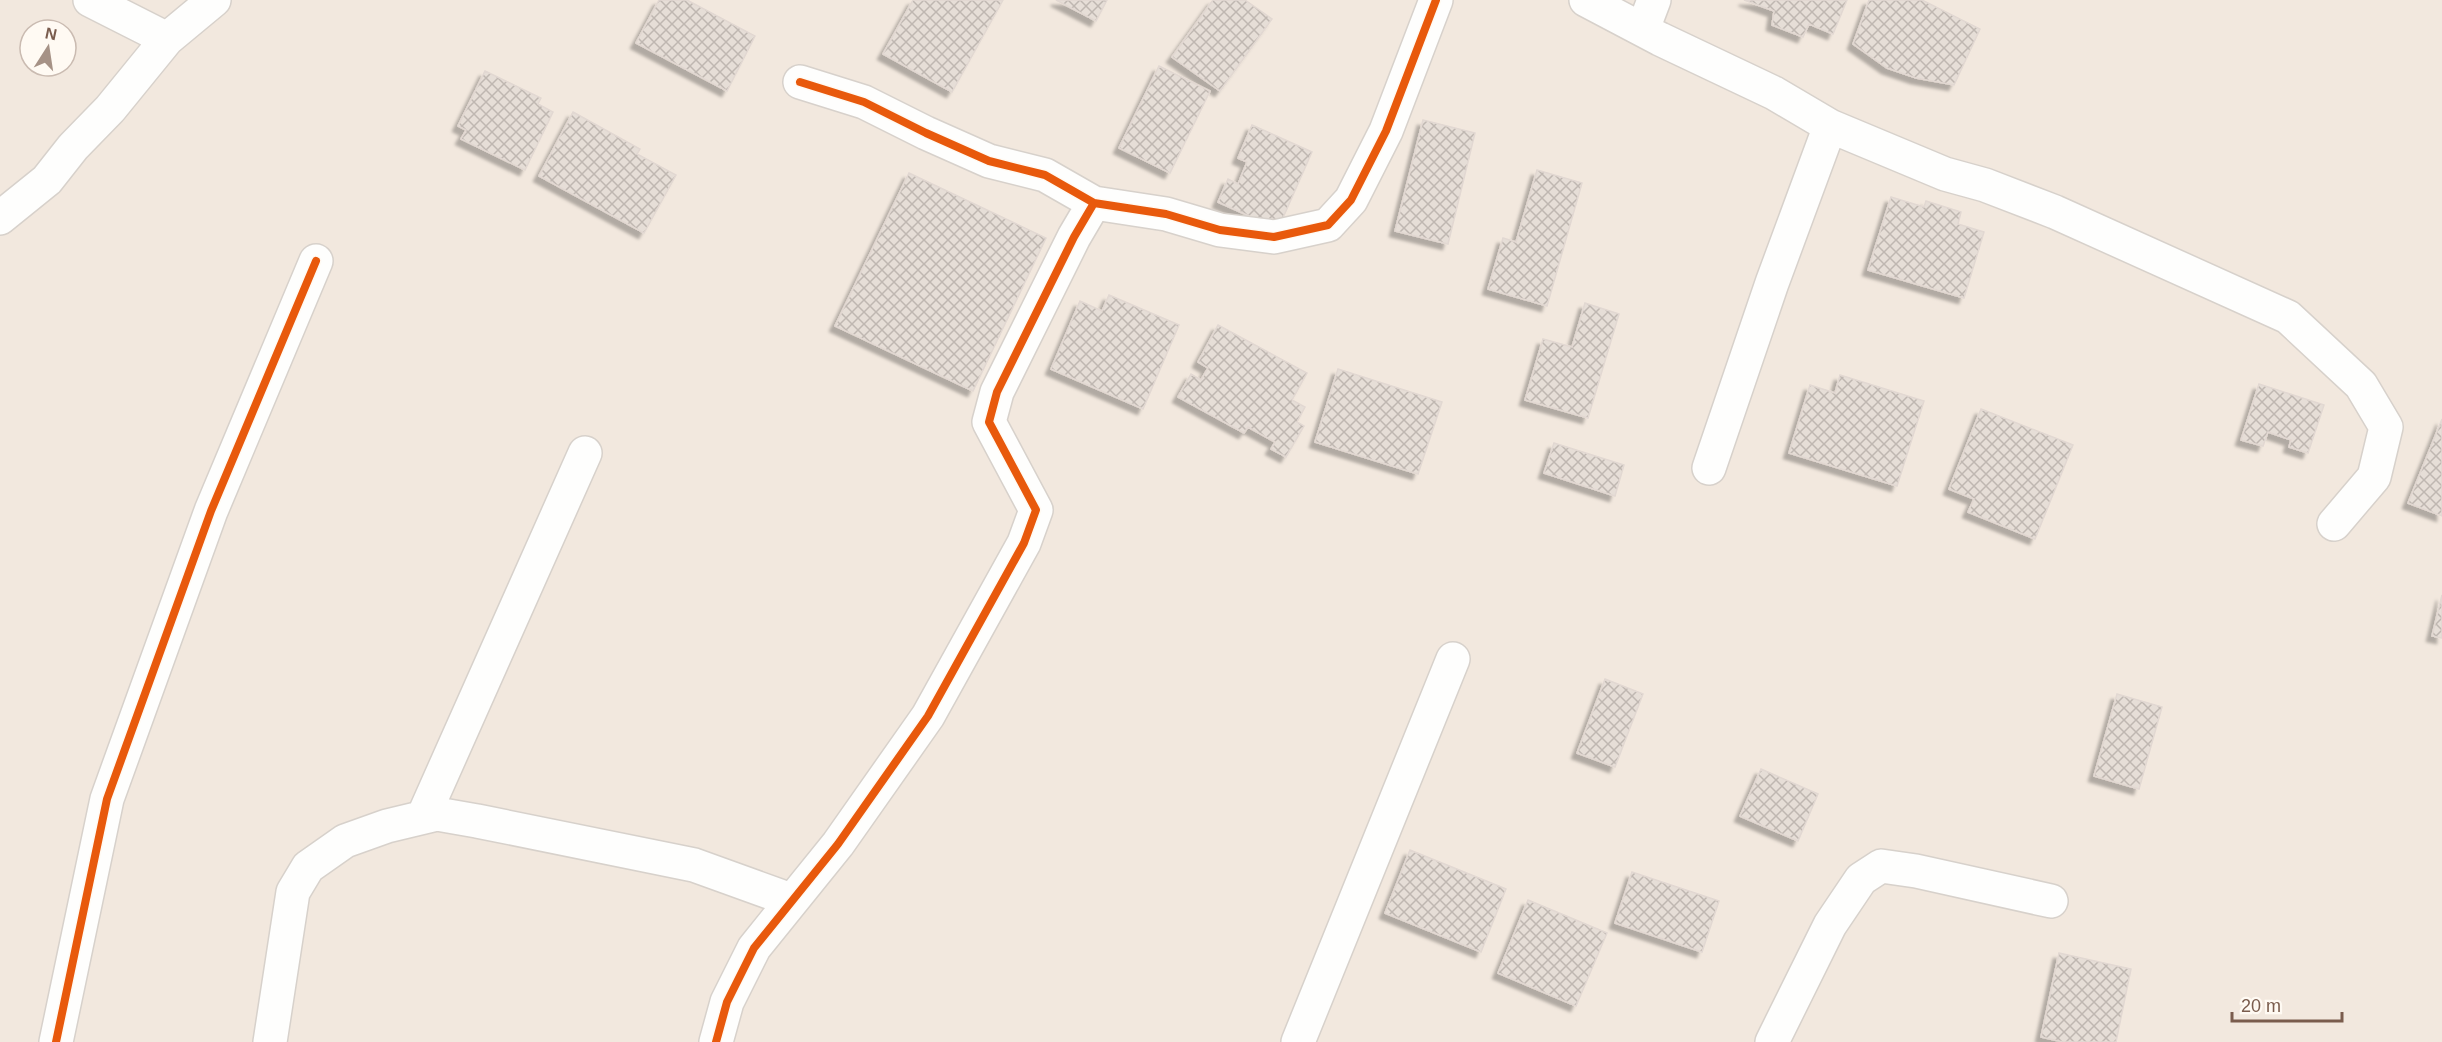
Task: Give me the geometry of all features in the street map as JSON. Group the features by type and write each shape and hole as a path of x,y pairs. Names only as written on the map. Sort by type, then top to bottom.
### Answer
{"street":[{"path":"90,0 167,39"},
{"path":"0,218 47,180 73,147 110,109 167,39 214,0"},
{"path":"800,82 864,102 989,161 1045,175 1094,203 1166,214 1220,230 1274,237 1328,225 1351,200 1386,131 1436,0"},
{"path":"1586,0 1648,15 1830,126 1945,174 1985,185 2055,212 2288,317 2361,385 2386,427 2374,477 2334,525"},
{"path":"1709,468 1772,283 1830,126"},
{"path":"716,1042 727,1002 754,948 838,844 928,716 1024,543 1036,510 988,422 998,392 1074,237 1094,203"},
{"path":"56,1042 107,798 211,511 316,261"},
{"path":"423,817 585,453"},
{"path":"1298,1042 1453,659"},
{"path":"270,1042 292,892 308,867 345,841 387,826 436,814 477,821 694,865 791,900"},
{"path":"1772,1042 1830,925 1861,879 1881,866 1916,871 2051,901"}],"shaded area":[{"path":"0,0 2442,0 2442,1042 0,1042"}],"building":[{"path":"659,0 687,0 755,36 727,91 636,43"},
{"path":"913,0 1003,0 952,92 883,54"},
{"path":"1056,0 1107,0 1096,21"},
{"path":"1213,0 1245,0 1272,19 1220,91 1172,57"},
{"path":"1744,0 1847,0 1833,34 1809,24 1803,37 1772,25 1774,11"},
{"path":"1869,0 1922,0 1980,29 1954,85 1916,78 1887,68 1853,44"},
{"path":"1159,66 1210,91 1170,173 1119,148"},
{"path":"485,71 541,98 538,104 553,112 525,170 461,139 466,130 458,126"},
{"path":"573,112 640,149 637,154 676,175 644,233 539,176"},
{"path":"1423,120 1475,133 1448,244 1395,231"},
{"path":"1252,125 1312,152 1278,229 1218,202 1228,179 1238,184 1247,162 1238,158"},
{"path":"1537,170 1582,183 1547,306 1488,289 1503,238 1516,242"},
{"path":"909,173 1046,238 973,391 835,326"},
{"path":"1891,197 1924,207 1926,201 1961,212 1958,224 1984,232 1964,298 1868,270"},
{"path":"1109,295 1179,325 1143,409 1051,369 1080,301 1102,311"},
{"path":"1585,303 1619,314 1588,418 1525,400 1543,339 1572,347"},
{"path":"1218,325 1307,373 1292,400 1305,407 1297,422 1304,426 1286,457 1271,449 1275,442 1248,427 1244,433 1178,397 1191,374 1201,380 1208,368 1198,362"},
{"path":"1338,369 1442,402 1418,474 1315,442"},
{"path":"1840,375 1924,401 1897,486 1789,453 1810,385 1835,393"},
{"path":"2259,384 2324,405 2308,453 2289,447 2291,440 2268,432 2263,446 2241,440"},
{"path":"1981,409 2073,445 2035,539 1968,512 1974,499 1949,489"},
{"path":"2442,419 2442,516 2408,503"},
{"path":"1554,443 1624,465 1615,496 1544,473"},
{"path":"2442,595 2442,638 2432,636"},
{"path":"1605,679 1643,694 1615,767 1577,753"},
{"path":"2117,694 2162,707 2139,789 2094,776"},
{"path":"1761,769 1818,794 1798,841 1740,816"},
{"path":"1410,850 1506,889 1481,952 1385,913"},
{"path":"1632,872 1719,901 1702,952 1615,923"},
{"path":"1528,900 1607,933 1576,1006 1498,973"},
{"path":"2059,953 2131,969 2116,1042 2063,1042 2041,1037"}],"cycle path":[{"path":"800,82 864,102 989,161 1045,175 1094,203 1166,214 1220,230 1274,237 1328,225 1351,200 1386,131 1436,0"},
{"path":"716,1042 727,1002 754,948 838,844 928,716 1024,543 1036,510 989,422 997,392 1074,237 1094,203"},
{"path":"56,1042 107,799 211,511 316,261"}]}
